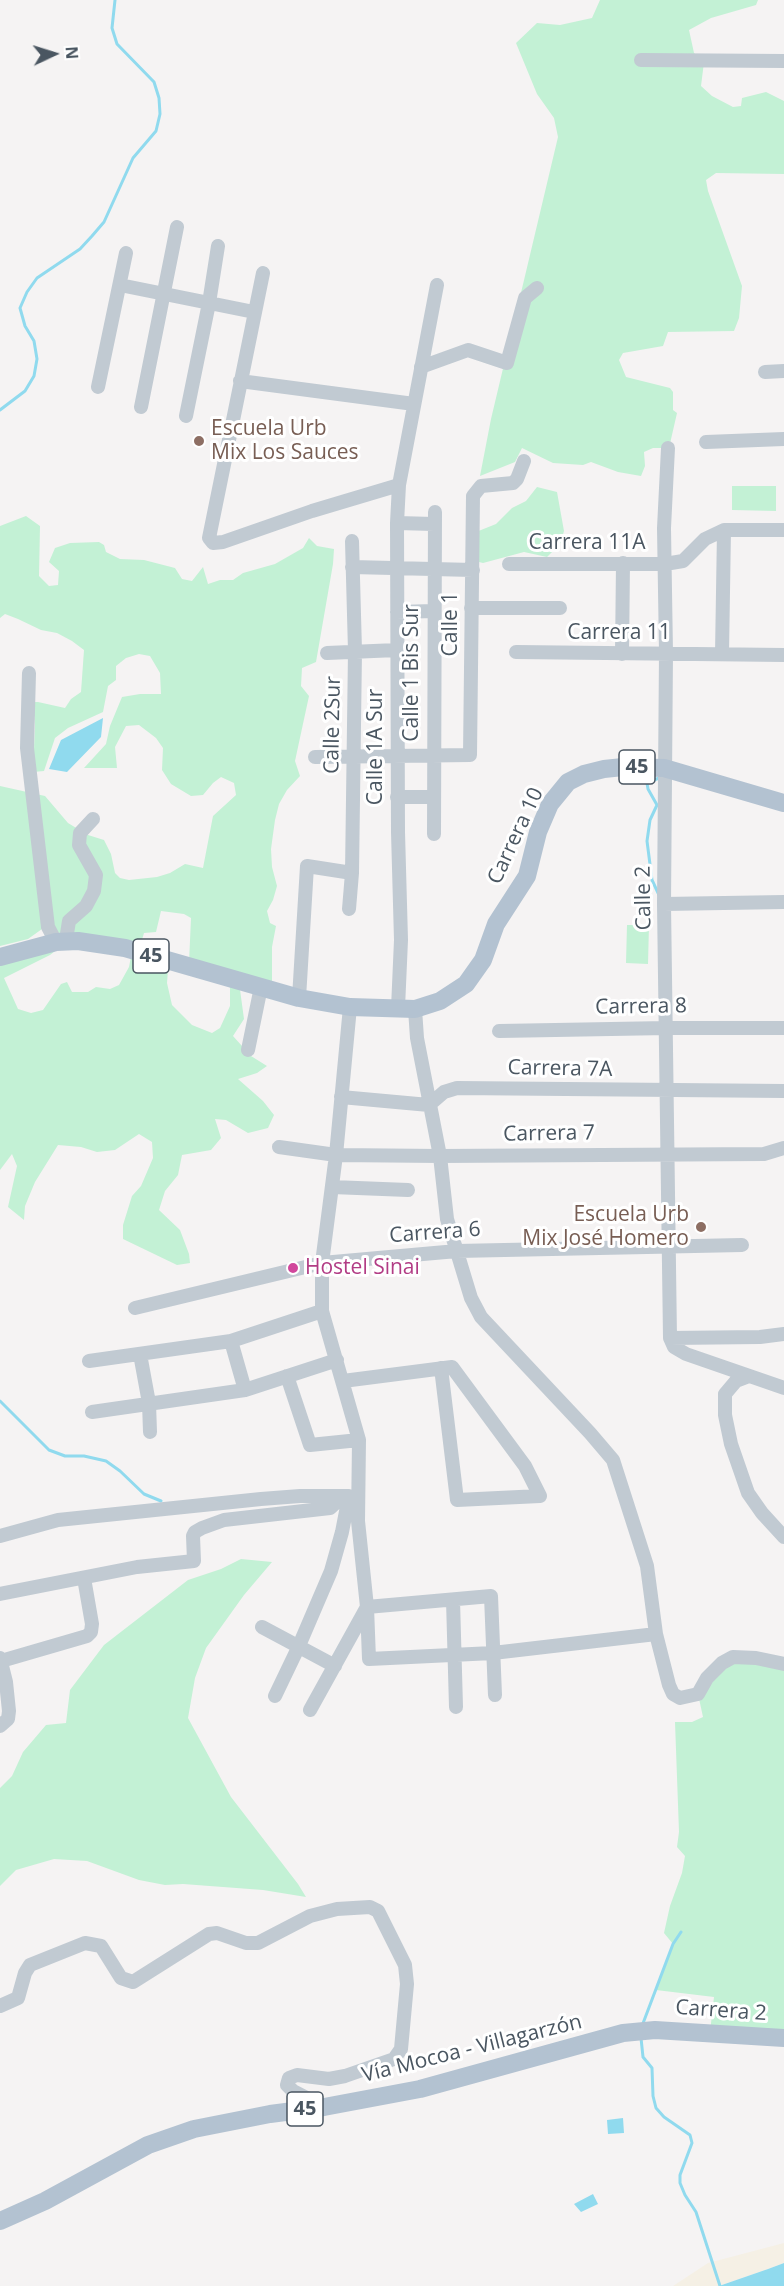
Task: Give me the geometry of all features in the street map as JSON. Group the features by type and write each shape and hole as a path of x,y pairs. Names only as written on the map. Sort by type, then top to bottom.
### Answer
{"main road":[{"name":"Carrera 10","path":"299,998 350,1007 406,1008 440,1001 466,984 483,960 496,924 526,876 538,832 550,804 568,782 584,774 623,767 664,768 784,803"},
{"name":"45","path":"0,957 61,941 125,948 299,998"},
{"name":"Vía Mocoa - Villagarzón","path":"0,2222 45,2201 148,2145 194,2129 420,2089 623,2033 654,2030"},
{"name":"Carrera 2","path":"654,2030 784,2038"}],"street":[{"path":"641,60 784,61"},
{"path":"141,407 177,227"},
{"path":"186,416 218,246"},
{"path":"98,387 126,253"},
{"path":"263,273 209,538 213,543 223,542 312,511 399,485"},
{"path":"120,285 254,312"},
{"name":"Calle 1A Sur","path":"436,285 399,485 396,567 397,797 401,940 406,1008 417,1038 440,1156 447,1219 471,1298 481,1317 590,1432 613,1460 647,1566 656,1634 673,1694 680,1698 698,1694 707,1678 722,1663 733,1657 756,1658 784,1664"},
{"path":"421,368 468,350 507,363 525,298 537,288"},
{"path":"765,372 784,371"},
{"path":"240,381 414,404"},
{"path":"706,442 784,439"},
{"name":"Calle 2","path":"668,448 664,528 666,653 664,904 672,1342"},
{"name":"Calle 1","path":"433,755 470,755 474,494 481,486 513,483 524,461"},
{"name":"Calle 1 Bis Sur","path":"397,523 434,518 434,834"},
{"path":"665,564 683,561 705,539 718,532 784,530"},
{"path":"718,532 722,654"},
{"name":"Calle 2Sur","path":"349,909 352,873 355,651 352,541"},
{"path":"622,654 623,563"},
{"name":"Carrera 11A","path":"509,564 665,564"},
{"path":"352,567 473,570"},
{"path":"471,608 560,608"},
{"path":"397,612 434,611"},
{"path":"327,653 397,650"},
{"name":"Carrera 11","path":"516,652 784,655"},
{"path":"29,673 27,748 48,927 61,941 69,921 86,906 94,891 96,875 79,846 80,833 93,819"},
{"path":"315,757 433,755"},
{"path":"397,797 433,797"},
{"path":"299,998 307,866 352,873"},
{"path":"664,904 784,902"},
{"path":"248,1050 261,987"},
{"path":"275,1696 331,1570 350,1496 359,1440 322,1311 322,1263 336,1155 350,1007"},
{"name":"Carrera 8","path":"499,1031 784,1028"},
{"name":"Carrera 7A","path":"429,1105 444,1092 457,1088 784,1091"},
{"path":"341,1097 429,1105"},
{"name":"Carrera 7","path":"279,1147 336,1155 440,1156 764,1154 784,1148"},
{"path":"332,1187 408,1190"},
{"name":"Carrera 6","path":"135,1308 322,1263 457,1251 742,1245"},
{"path":"89,1361 231,1341 322,1311"},
{"path":"672,1342 784,1334"},
{"path":"231,1341 245,1390"},
{"path":"672,1342 686,1354 784,1388"},
{"path":"140,1354 149,1403 150,1432"},
{"path":"92,1412 245,1390 337,1360"},
{"path":"343,1381 441,1368 452,1367 525,1466 540,1496 457,1500 441,1368"},
{"path":"287,1376 310,1445 359,1440"},
{"path":"749,1376 736,1381 725,1394 731,1444 748,1493 762,1513 784,1537"},
{"path":"350,1496 358,1521 367,1607 369,1659 493,1653 656,1634"},
{"path":"0,1536 58,1520 279,1497 350,1496"},
{"path":"0,1594 137,1567 194,1561 194,1536 195,1532 202,1528 224,1520 330,1508 350,1496"},
{"path":"279,1497 286,1514"},
{"path":"358,1521 372,1519"},
{"path":"2,1722 9,1711 6,1682 0,1659 87,1636 91,1632 92,1624 84,1578"},
{"path":"367,1607 491,1596 495,1695"},
{"path":"453,1599 456,1707"},
{"path":"310,1710 367,1607"},
{"path":"262,1627 335,1666"},
{"path":"0,2006 18,1998 25,1973 30,1965 85,1943 101,1946 121,1978 133,1982 209,1934 217,1933 246,1943 258,1943 310,1916 337,1909 370,1907 378,1911 405,1965 407,1984 401,2049 394,2059 345,2076 330,2079 297,2075 289,2078 287,2085 293,2091 324,2107"}],"green space":[{"path":"600,0 758,0 756,5 711,18 689,30 694,53 704,62 701,86 712,96 733,107 741,106 742,98 766,92 784,101 784,174 716,173 706,180 742,286 739,318 734,331 668,332 663,346 623,353 619,360 626,377 670,388 673,392 673,410 677,413 669,448 653,448 644,452 645,466 641,476 618,472 591,462 583,465 553,463 522,448 515,462 480,476 491,419 558,137 554,118 537,94 516,43 537,23 560,25 592,18"},
{"path":"732,486 776,486 776,511 732,510"},
{"path":"537,487 557,492 564,531 560,544 547,557 524,552 483,563 475,561 476,532 496,524 512,508 526,501"},
{"path":"26,516 40,526 39,576 49,586 58,585 59,571 49,562 55,548 70,543 99,542 104,545 106,552 120,559 144,560 175,568 182,579 192,581 203,567 208,584 220,580 233,580 243,573 275,564 303,548 309,538 317,546 334,549 316,662 302,668 301,686 309,696 295,761 300,776 287,790 279,804 275,820 271,849 272,867 277,886 267,911 270,923 276,926 272,947 272,985 238,975 244,1019 233,1036 251,1056 267,1066 257,1073 238,1079 263,1101 274,1115 268,1128 248,1133 226,1120 215,1119 221,1138 211,1150 182,1155 178,1175 165,1191 159,1210 180,1230 190,1263 177,1265 123,1239 123,1225 132,1196 141,1186 153,1158 152,1142 139,1134 115,1150 97,1152 81,1147 58,1145 35,1182 25,1206 24,1220 8,1207 17,1166 12,1154 0,1170 0,966 26,955 59,948 50,955 4,978 18,1009 31,1013 43,1010 61,984 67,982 72,992 88,992 96,987 110,989 119,985 129,967 133,946 60,934 52,925 28,939 0,946 0,786 45,796 68,823 88,835 104,840 111,854 115,873 120,878 129,880 157,877 170,873 185,864 203,868 213,816 236,795 234,783 221,777 203,795 191,796 171,784 162,770 163,748 156,738 139,725 126,726 115,747 117,768 84,768 106,744 110,726 122,697 161,694 160,673 150,656 139,654 126,658 116,666 116,680 108,686 103,712 68,728 55,738 44,771 33,772 35,725 33,702 65,708 71,699 81,692 84,650 57,633 41,630 5,614 0,618 0,526","holes":["161,911 184,914 191,918 189,963 225,973 230,988 230,1006 220,1028 212,1033 192,1025 172,1005 167,983 168,970 156,964 140,946 144,933 156,932"]},
{"path":"627,925 649,925 648,964 626,963"},
{"path":"241,1559 272,1562 244,1595 206,1648 195,1678 188,1718 231,1797 306,1897 263,1890 183,1884 165,1885 139,1880 87,1861 54,1859 16,1870 0,1886 0,1788 12,1776 23,1752 46,1725 66,1723 70,1690 104,1645 188,1580 221,1569"},
{"path":"722,1663 784,1664 784,2038 710,2032 714,1997 656,1990 673,1944 664,1933 685,1856 677,1847 679,1832 675,1722 692,1722 703,1717 698,1694"}],"sand":[{"path":"784,2243 784,2263 719,2286 673,2286 708,2263"}],"water":[{"path":"103,718 101,737 67,772 49,769 61,740"},
{"path":"623,2118 624,2133 608,2134 607,2120"},
{"path":"593,2194 598,2204 581,2212 574,2204"},
{"path":"784,2263 784,2286 719,2286 768,2269"}],"waterway":[{"path":"0,410 25,391 34,376 37,359 34,341 25,326 20,308 27,292 37,278 80,249 104,222 133,158 156,131 160,114 159,98 154,82 117,44 112,28 115,0"},
{"path":"659,778 647,783 657,805 650,820 647,841 652,880 659,895"},
{"path":"0,1401 49,1450 65,1456 84,1456 106,1461 144,1494 161,1501"},
{"path":"642,2026 673,1944 681,1932"},
{"path":"641,2038 643,2057 652,2068 656,2108 664,2117 690,2135 692,2143 680,2175 680,2183 696,2212 720,2286"}],"place":[{"name":"Escuela Urb Mix Los Sauces","path":"199,441"},
{"name":"Escuela Urb Mix José Homero","path":"701,1227"},
{"name":"Hostel Sinai","path":"293,1268"}]}
